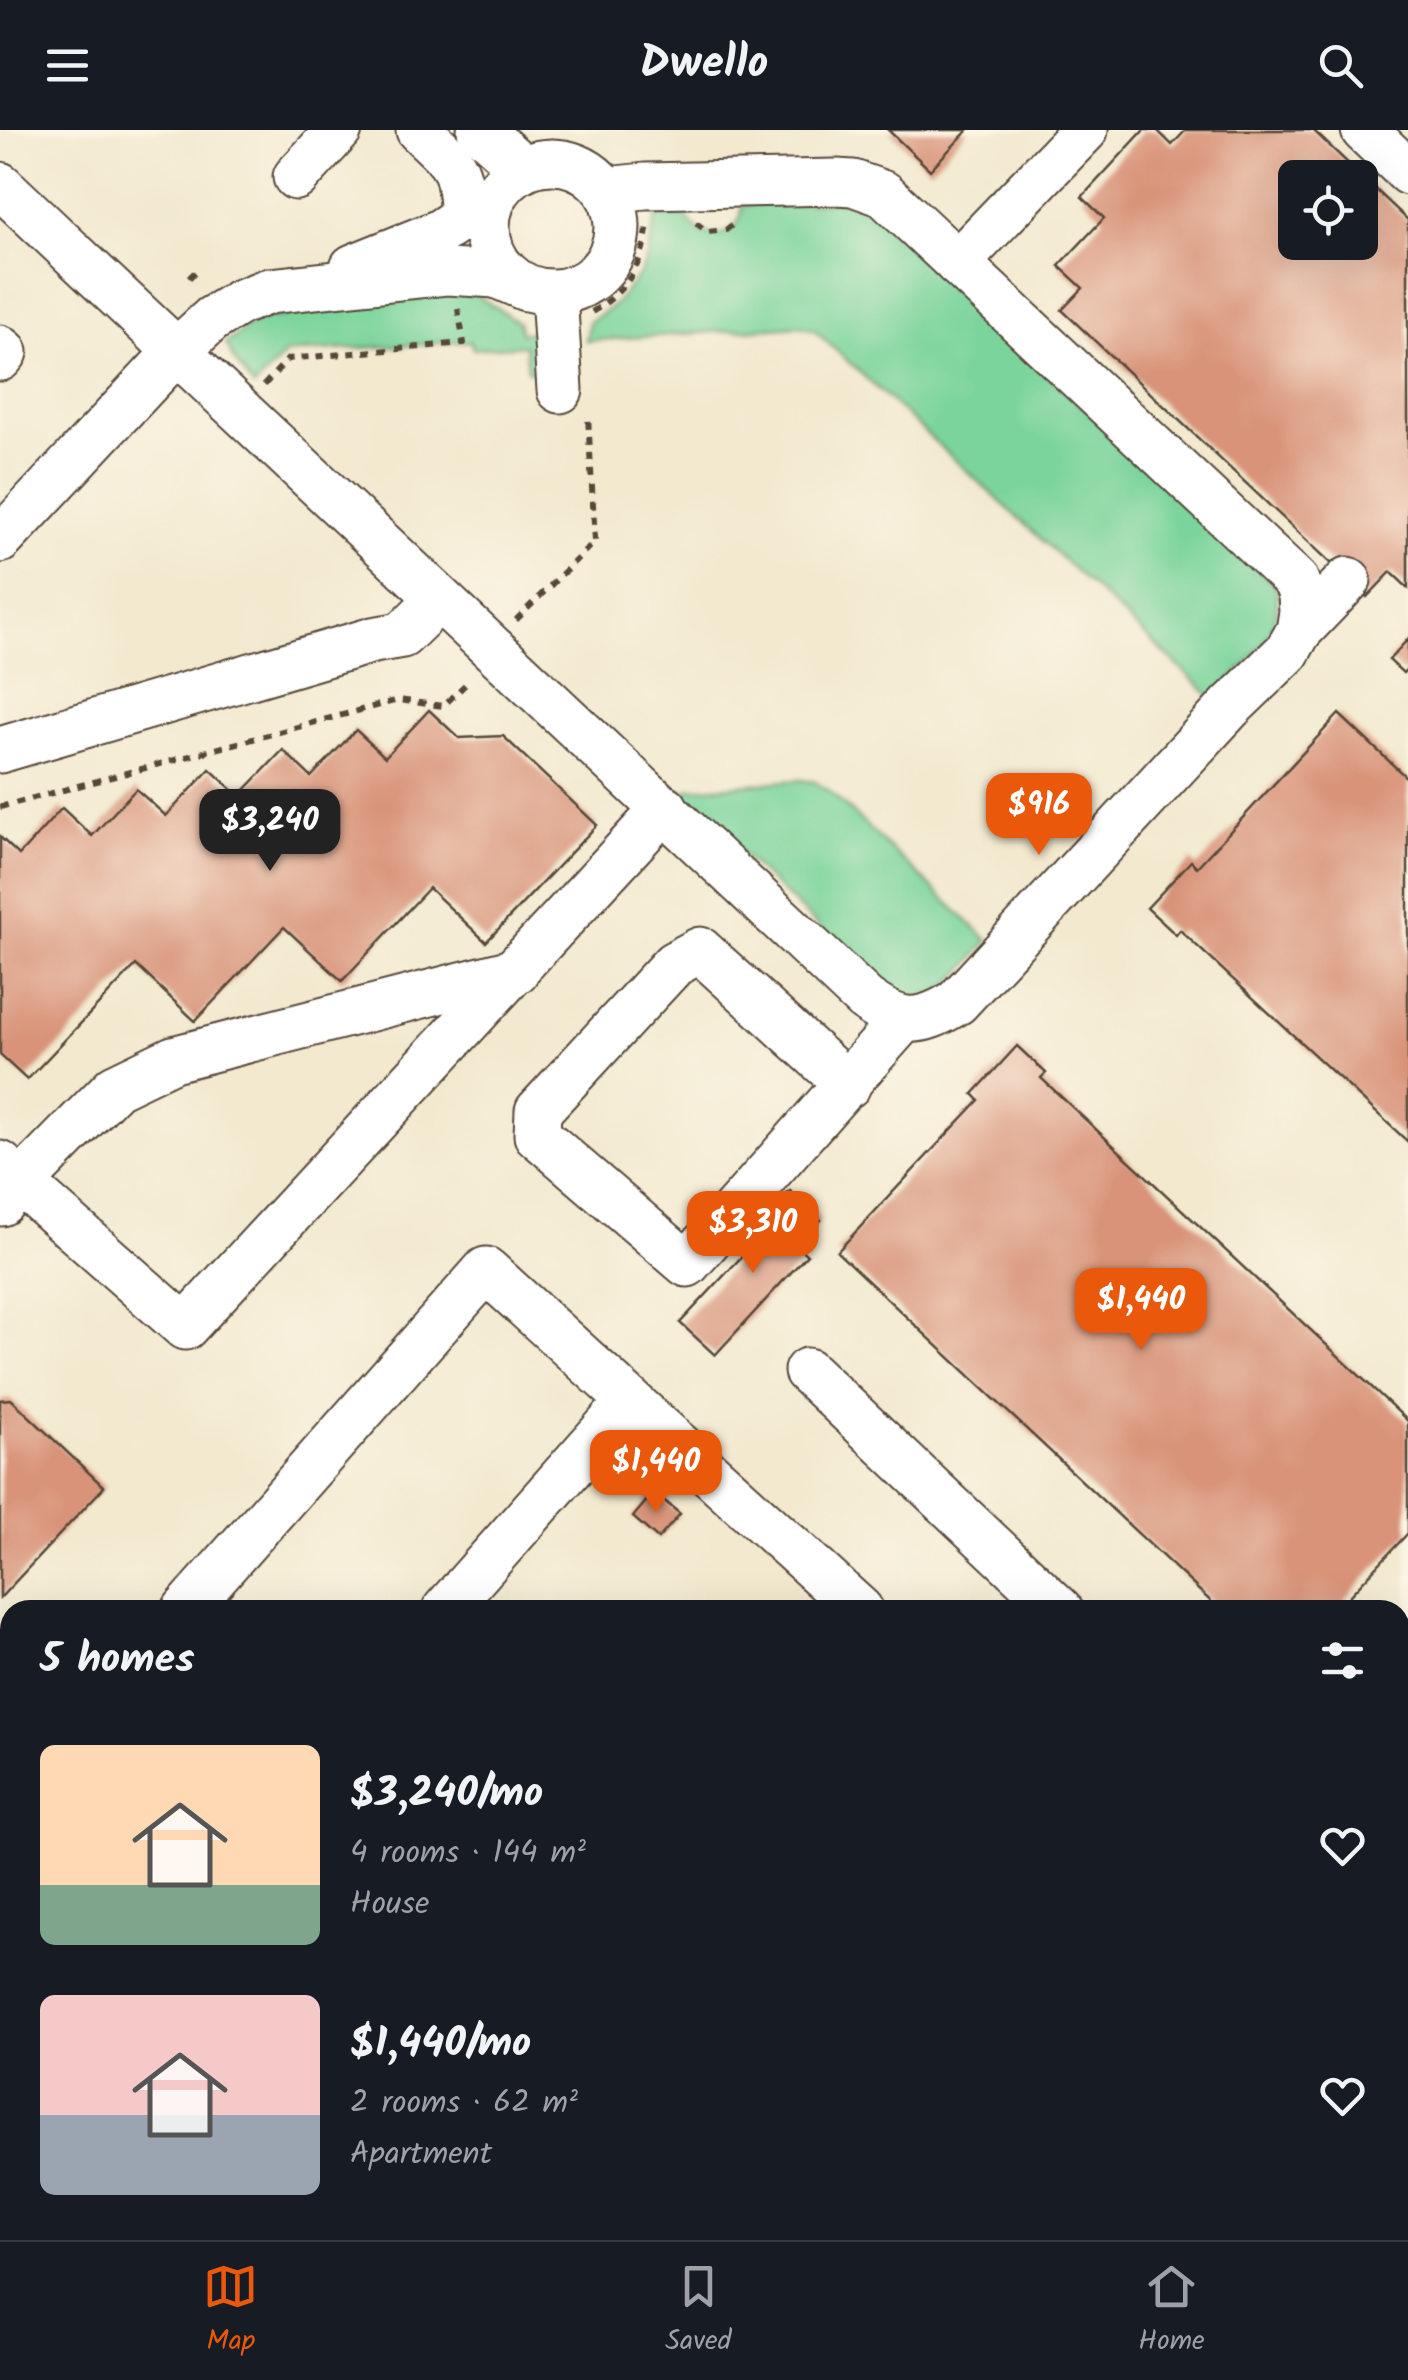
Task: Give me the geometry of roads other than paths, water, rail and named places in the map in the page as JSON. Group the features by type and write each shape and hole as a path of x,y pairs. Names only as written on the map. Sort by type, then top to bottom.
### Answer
{"street":[{"path":"296,177 339,130"},
{"path":"419,130 456,168 461,180 493,195"},
{"path":"480,130 493,195 486,222 489,250 504,272 555,300"},
{"path":"958,263 1085,130"},
{"path":"1364,130 1408,172"},
{"path":"305,287 493,195 545,162 752,183 836,182 869,188 884,194 958,263 1067,341 1296,581 1302,596 1299,631"},
{"path":"555,300 596,275 610,257 617,234 616,212 594,164"},
{"path":"0,185 865,999 886,1015 903,1020 922,1020 957,1002 1230,707 1287,652 1299,631 1348,580"},
{"path":"0,540 175,353 212,319 240,302 269,291 476,272 555,300"},
{"path":"555,300 574,399"},
{"path":"0,348 5,352 0,358"},
{"path":"0,750 372,640 402,635 439,599"},
{"path":"518,970 173,1060 114,1087 7,1184 185,1327 518,970 665,808"},
{"path":"848,1085 700,950 674,964 538,1111 537,1135 687,1264 848,1085 903,1020"},
{"path":"194,1600 486,1270 843,1600"},
{"path":"807,1372 1049,1600"},
{"path":"454,1600 630,1401"}]}
